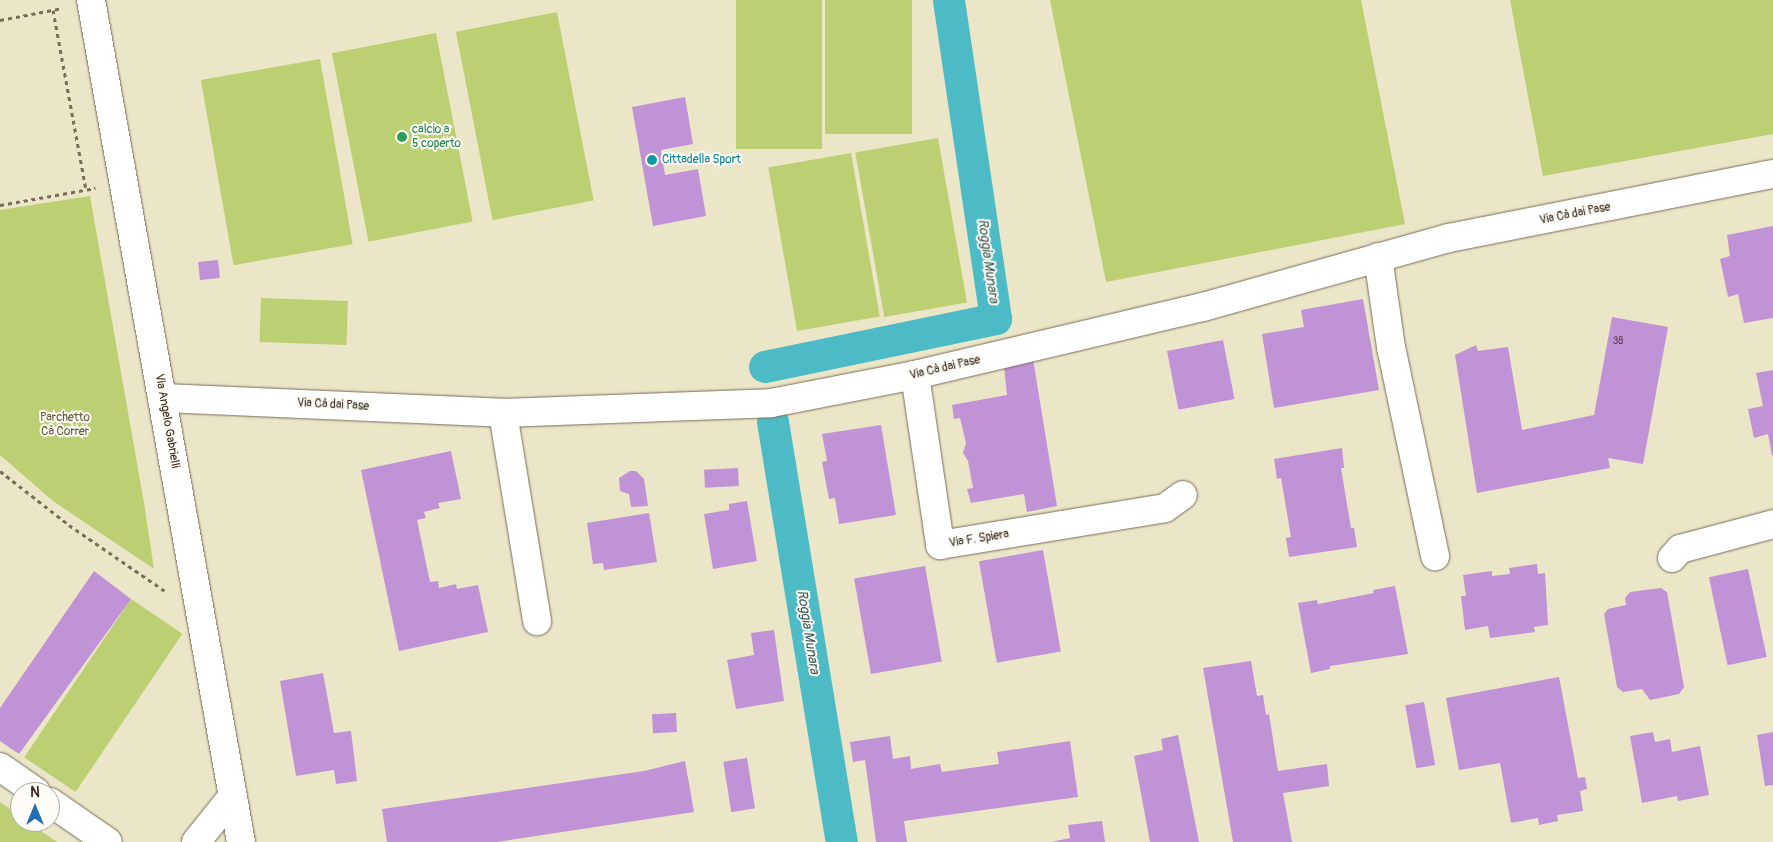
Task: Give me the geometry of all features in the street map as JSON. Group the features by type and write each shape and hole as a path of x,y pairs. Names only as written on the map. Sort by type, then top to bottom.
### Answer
{"street":[{"name":"Via Angelo Gabrielli","path":"91,2 241,842"},
{"name":"Via Cà dai Pase","path":"163,398 503,413 771,403 915,375 1203,306 1449,238 1773,174"},
{"path":"1378,257 1391,347 1434,556"},
{"name":"Via F. Spiera","path":"915,375 940,546 1165,508 1183,495"},
{"path":"503,413 537,620"},
{"path":"1672,558 1680,549 1773,524"},
{"path":"0,767 22,782"},
{"path":"196,842 232,797"},
{"path":"60,809 108,842"}],"path":[{"path":"0,20 91,2"},
{"path":"53,10 86,190"},
{"path":"0,205 124,183"},
{"path":"0,471 69,526 200,615"}],"green space":[{"path":"736,0 822,0 822,149 736,149"},
{"path":"825,0 912,0 912,134 825,134"},
{"path":"1050,0 1361,0 1405,224 1106,282"},
{"path":"1510,0 1773,0 1773,134 1543,176"},
{"name":"calcio a 5 coperto","path":"557,12 594,200 493,220 456,32"},
{"name":"calcio a 5 coperto","path":"436,33 473,221 369,242 332,53"},
{"path":"320,59 353,244 233,265 201,80"},
{"path":"938,138 967,302 884,317 855,153"},
{"path":"851,153 880,316 797,331 768,168"},
{"name":"Parchetto Cà Correr","path":"90,196 154,569 53,501 0,455 0,210"},
{"path":"261,298 348,301 346,345 259,342"},
{"path":"131,599 182,634 76,792 24,757"},
{"path":"0,802 10,809 10,832 42,832 57,842 0,842"}],"building":[{"name":"Cittadella Sport","path":"685,97 693,144 661,150 665,175 698,169 706,216 653,226 632,107"},
{"path":"1773,226 1773,318 1744,323 1738,294 1728,297 1720,259 1730,256 1727,235"},
{"path":"218,260 220,278 200,280 198,262"},
{"path":"1363,299 1379,390 1274,408 1262,334 1304,327 1301,310"},
{"path":"1612,317 1668,327 1643,464 1608,458 1610,468 1477,493 1455,355 1476,345 1478,351 1508,347 1522,430 1594,415"},
{"path":"1223,340 1234,399 1178,410 1167,351"},
{"path":"1033,359 1057,506 1027,512 1024,494 971,503 967,489 973,488 968,461 963,453 966,443 960,418 954,419 952,405 1007,395 1004,366"},
{"path":"1773,370 1772,456 1768,434 1754,438 1748,409 1763,406 1756,373"},
{"path":"881,425 896,515 839,524 835,498 829,499 822,462 827,461 822,434"},
{"path":"1342,448 1344,468 1341,468 1351,528 1354,528 1357,547 1289,557 1286,538 1291,537 1281,478 1277,479 1274,459"},
{"path":"451,451 461,499 438,503 440,508 424,512 426,518 417,520 430,582 438,581 439,588 456,584 457,589 478,585 488,632 399,651 361,470"},
{"path":"738,468 739,486 705,488 704,470"},
{"path":"630,471 636,471 644,479 648,506 631,507 629,494 620,491 619,478"},
{"path":"747,501 757,561 713,569 704,514 729,510 729,504"},
{"path":"649,513 657,562 604,570 603,563 593,564 587,523"},
{"path":"1043,550 1061,651 997,663 979,561"},
{"path":"1537,564 1538,574 1545,573 1548,625 1534,627 1535,632 1490,638 1488,626 1465,630 1461,596 1466,596 1463,575 1492,571 1492,576 1510,574 1509,568"},
{"path":"925,566 942,662 871,674 854,579"},
{"path":"1748,569 1767,657 1728,665 1709,577"},
{"path":"94,571 131,599 19,754 0,741 0,708"},
{"path":"1395,586 1408,654 1330,666 1330,669 1311,673 1298,603 1317,600 1318,604 1374,593 1373,590"},
{"path":"1661,588 1667,592 1684,687 1679,694 1650,700 1642,689 1623,692 1617,687 1604,614 1608,609 1626,605 1625,598 1630,592"},
{"path":"774,630 784,701 736,709 727,660 754,655 751,633"},
{"path":"1251,661 1257,696 1263,695 1266,715 1269,714 1278,771 1327,764 1329,786 1283,793 1292,842 1233,842 1203,668"},
{"path":"323,673 334,733 351,731 357,781 336,784 334,770 296,776 280,681"},
{"path":"1559,677 1578,778 1585,777 1587,789 1580,791 1583,811 1557,815 1558,821 1539,825 1538,818 1511,823 1500,763 1459,770 1446,698"},
{"path":"1424,702 1435,765 1416,768 1405,705"},
{"path":"676,713 677,732 653,733 652,714"},
{"path":"1653,732 1655,742 1670,739 1672,752 1700,746 1709,795 1678,801 1677,796 1642,803 1630,736"},
{"path":"1773,732 1773,785 1765,786 1757,735"},
{"path":"1178,735 1199,842 1150,842 1134,756 1163,750 1161,739"},
{"path":"890,736 893,759 910,756 911,769 940,764 942,772 999,764 997,752 1070,741 1078,797 904,821 907,842 876,842 865,760 853,762 850,742"},
{"path":"747,758 755,808 731,812 723,762"},
{"path":"685,761 694,812 497,842 387,842 382,809 644,771"},
{"path":"1102,821 1105,842 1051,842 1070,838 1068,825"}],"waterway":[{"name":"Roggia Munara","path":"765,367 996,319 949,0"},
{"name":"Roggia Munara","path":"773,422 842,842"}],"place":[{"name":"calcio a 5 coperto","path":"402,137"},
{"name":"Cittadella Sport","path":"652,160"}]}
